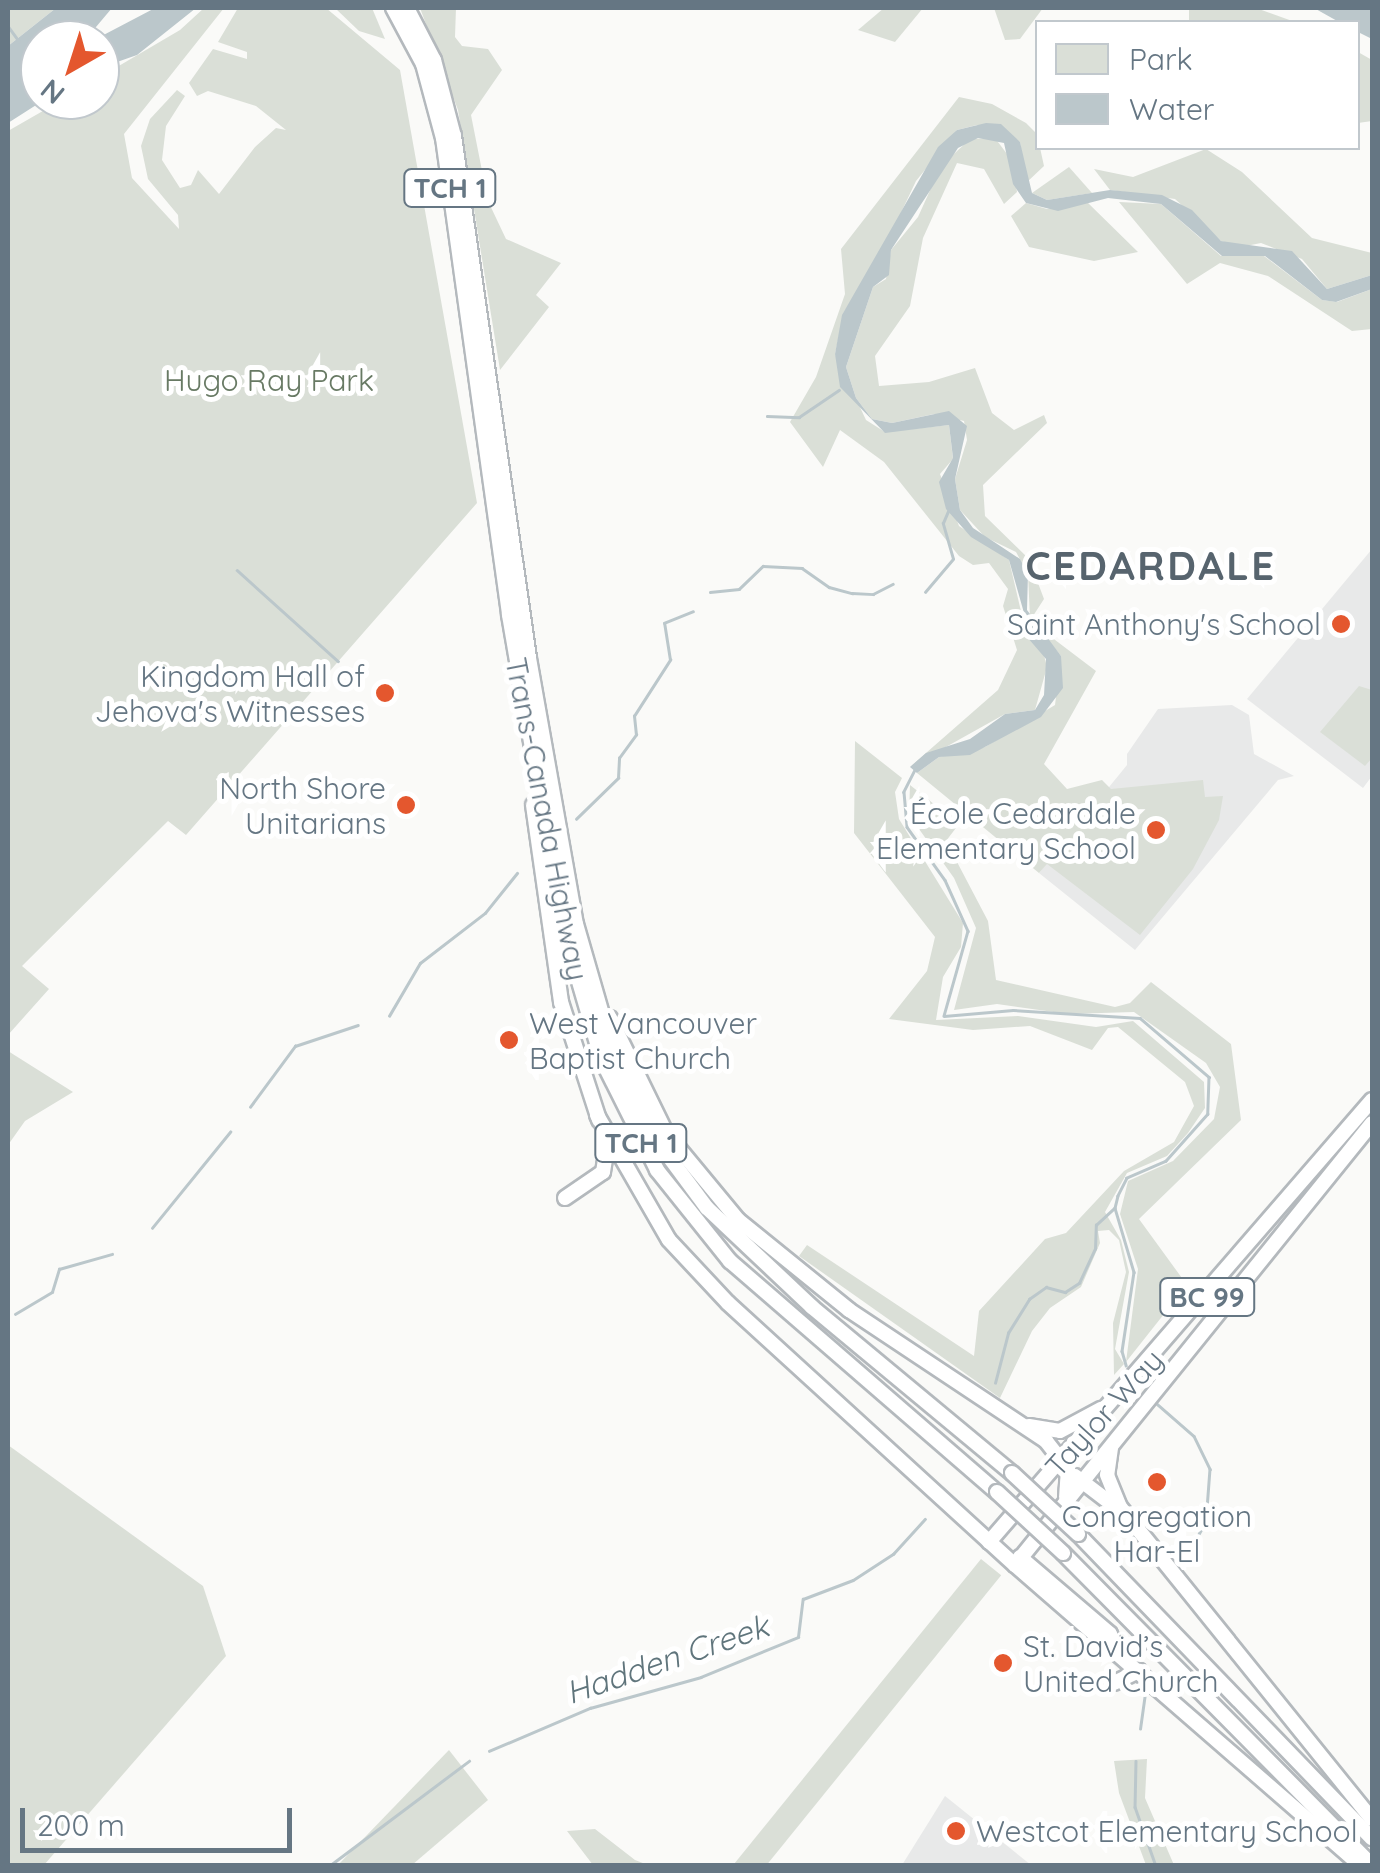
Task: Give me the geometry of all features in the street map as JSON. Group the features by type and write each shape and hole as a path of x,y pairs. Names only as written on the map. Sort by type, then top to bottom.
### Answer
{"highway":[{"name":"Trans-Canada Highway","path":"393,8 423,64 443,138 516,660 575,978 602,1060 642,1144 692,1218 750,1282 1063,1553 1372,1865"},
{"name":"Trans-Canada Highway","path":"407,8 434,60 454,136 506,516 564,859 602,1024 626,1083 670,1162 778,1277 1012,1473 1078,1534 1372,1838"},
{"path":"516,660 554,963 607,1166 565,1198"},
{"path":"564,859 623,1052 650,1107 699,1177 755,1237 822,1291 1021,1422 1145,1538"},
{"name":"Taylor Way","path":"989,1542 1372,1100"},
{"path":"597,1116 668,1240 774,1346 989,1542 1018,1561 1361,1866"},
{"name":"Taylor Way","path":"1018,1561 1066,1497 1076,1477 1115,1438 1372,1123"},
{"path":"1021,1422 1070,1428 1128,1386"},
{"path":"1115,1438 1107,1467 1112,1492 1372,1820"},
{"path":"1046,1478 1076,1477"},
{"path":"1114,1683 1139,1671"}],"shaded area":[{"name":"Saint Anthony's School","path":"1372,549 1372,776 1363,788 1247,699"},
{"name":"École Cedardale Elementary School","path":"1232,705 1249,715 1254,754 1294,776 1278,780 1135,950 1039,873 1127,765 1127,754 1158,709"},
{"name":"Westcot Elementary School","path":"945,1796 1031,1865 902,1865"}],"green space":[{"path":"8,8 56,8 41,20 20,20 20,36 8,46"},
{"name":"Hugo Ray Park","path":"204,8 224,8 124,134 132,178 179,229 178,215 148,179 141,146 150,119 177,90 185,96 166,126 162,160 180,188 191,185 198,170 219,194 255,147 276,128 286,130 256,106 208,91 197,96 189,83 213,49 247,59 247,52 218,42 238,8 326,8 400,70 477,503 186,835 168,821 22,966 49,989 8,1035 8,131 27,120 120,120 120,65 180,30"},
{"path":"335,8 372,8 385,39 359,31"},
{"path":"420,8 456,8 455,37 462,46 488,49 502,70 471,115 488,201 506,239 561,263 536,295 549,307 500,370 458,110"},
{"path":"884,8 923,8 895,42 858,30"},
{"path":"994,8 1043,8 1020,39 1005,40"},
{"path":"1189,8 1256,8 1289,20 1189,20"},
{"path":"1360,53 1372,60 1372,121 1360,123"},
{"path":"959,97 992,104 1035,132 1035,150 1040,150 1044,166 1026,183 1020,142 977,125 957,130 916,181 878,261 844,312 835,354 866,420 885,432 949,425 953,459 940,474 959,526 1009,560 1027,637 1043,651 1047,667 1035,710 1005,714 910,767 998,690 1017,650 1003,606 1008,589 989,563 973,565 959,556 884,462 840,430 823,467 790,422 816,377 845,294 841,249"},
{"path":"995,138 1013,162 1017,192 1004,204 984,169 957,163 923,238 910,306 875,356 879,386 929,382 975,368 992,413 1014,430 1044,415 1047,423 983,485 985,516 1029,559 1044,599 1033,616 1038,627 1096,671 1044,764 1067,789 1102,780 1111,789 1203,780 1205,797 1223,796 1219,820 1193,869 1140,935 1047,864 1039,873 917,773 939,757 985,747 1055,705 1061,656 1030,618 1028,574 1016,552 985,537 960,510 955,479 967,440 964,421 934,414 892,423 872,419 856,398 846,367 873,287 886,279 891,250 918,217 941,166 970,139"},
{"path":"1208,150 1242,172 1312,238 1372,253 1372,275 1327,289 1302,259 1261,243 1241,247 1221,241 1175,199 1110,190 1094,169 1133,177"},
{"path":"1069,167 1092,193 1047,200 1032,193"},
{"path":"1086,201 1138,252 1094,261 1029,247 1011,216 1026,203 1047,209"},
{"path":"1119,202 1161,204 1221,256 1264,256 1322,300 1337,302 1372,289 1372,329 1352,331 1268,276 1220,263 1187,284"},
{"path":"1359,686 1372,690 1372,758 1365,766 1320,732"},
{"path":"855,741 902,778 895,792 899,819 963,923 961,947 943,977 936,1020 1018,1016 1096,1027 1133,1021 1204,1082 1205,1108 1188,1133 1167,1156 1127,1173 1105,1212 1121,1240 1129,1272 1115,1349 1124,1364 1114,1375 1113,1323 1126,1272 1119,1240 1109,1230 1098,1231 1100,1243 1081,1287 1050,1308 1032,1331 1000,1398 799,1256 807,1245 974,1356 979,1311 1045,1239 1066,1233 1124,1171 1174,1142 1194,1106 1185,1082 1118,1027 1108,1028 1092,1050 1030,1026 973,1030 889,1019 927,971 935,937 854,833"},
{"path":"910,785 959,824 946,841 988,921 996,980 1115,1007 1130,1003 1151,982 1231,1044 1241,1120 1139,1219 1187,1285 1126,1362 1138,1269 1120,1214 1128,1181 1173,1161 1214,1119 1220,1087 1206,1063 1134,1012 1068,1014 997,1004 954,1010 976,928 954,878 909,815"},
{"path":"8,1051 73,1092 25,1121 8,1145"},
{"path":"8,1445 203,1586 226,1656 44,1865 8,1865"},
{"path":"981,1559 1001,1575 766,1866 732,1866"},
{"path":"449,1750 488,1800 412,1865 338,1865"},
{"path":"1147,1759 1145,1798 1174,1865 1146,1865 1119,1793 1114,1761"},
{"path":"595,1829 635,1860 648,1865 593,1865 567,1831"}],"water":[{"path":"56,8 112,8 102,20 41,20"},
{"path":"155,8 196,8 137,55 120,61 120,26"},
{"path":"1314,8 1372,8 1372,39 1360,33 1360,20 1335,20"},
{"path":"20,36 20,115 8,123 8,46"},
{"path":"986,123 1001,124 1020,142 1032,193 1047,200 1110,190 1162,195 1192,210 1221,241 1292,251 1327,289 1372,275 1372,289 1336,302 1322,300 1265,256 1222,256 1161,204 1108,198 1058,211 1026,203 1013,184 1004,143 978,138 958,148 891,250 889,275 873,287 846,367 856,398 872,419 892,423 949,411 967,426 955,479 960,510 973,528 1020,559 1028,574 1027,610 1061,656 1063,688 1041,717 970,755 939,757 917,773 910,767 926,753 970,739 1005,714 1035,710 1044,695 1046,659 1021,630 1024,613 1009,560 971,537 946,509 939,482 953,458 949,425 885,433 840,387 835,354 842,315 938,147 957,130"}],"waterway":[{"path":"8,26 19,41"},
{"path":"767,416 799,417 839,390"},
{"path":"925,592 953,559 943,523 949,509"},
{"path":"710,592 739,589 763,566 802,568 829,587 852,593 873,594 893,584"},
{"path":"237,570 338,661"},
{"path":"576,819 618,778 619,758 636,735 634,716 670,660 664,623 693,611"},
{"path":"916,768 904,792 907,827 945,880 968,931 944,1016 1013,1010 1140,1018 1209,1077 1208,1114 1166,1161 1127,1178 1118,1196 1115,1208 1134,1272 1122,1351 1126,1365"},
{"path":"389,1016 420,963 485,913 517,873"},
{"path":"250,1107 295,1046 358,1025"},
{"path":"152,1228 230,1132"},
{"name":"Hadden Creek","path":"995,1383 1008,1333 1029,1299 1046,1287 1065,1292 1079,1283 1095,1249 1096,1225 1114,1208"},
{"path":"15,1314 52,1292 59,1269 112,1254"},
{"path":"1156,1403 1194,1436 1210,1469 1206,1522 1185,1559"},
{"name":"Hadden Creek","path":"489,1751 590,1708 701,1677 798,1637 803,1599 853,1580 893,1554 925,1519"},
{"path":"1140,1729 1145,1693"},
{"name":"Hadden Creek","path":"329,1866 469,1761"},
{"path":"1136,1761 1135,1807 1156,1866"}],"place":[{"name":"Saint Anthony's School","path":"1341,624"},
{"name":"Kingdom Hall of Jehova's Witnesses","path":"385,693"},
{"name":"North Shore Unitarians","path":"406,805"},
{"name":"École Cedardale Elementary School","path":"1156,830"},
{"name":"West Vancouver Baptist Church","path":"509,1040"},
{"name":"Congregation Har-El","path":"1157,1482"},
{"name":"St. David’s United Church","path":"1003,1663"},
{"name":"Westcot Elementary School","path":"956,1831"}],"district":[{"name":"CEDARDALE","path":"1151,565"}]}
